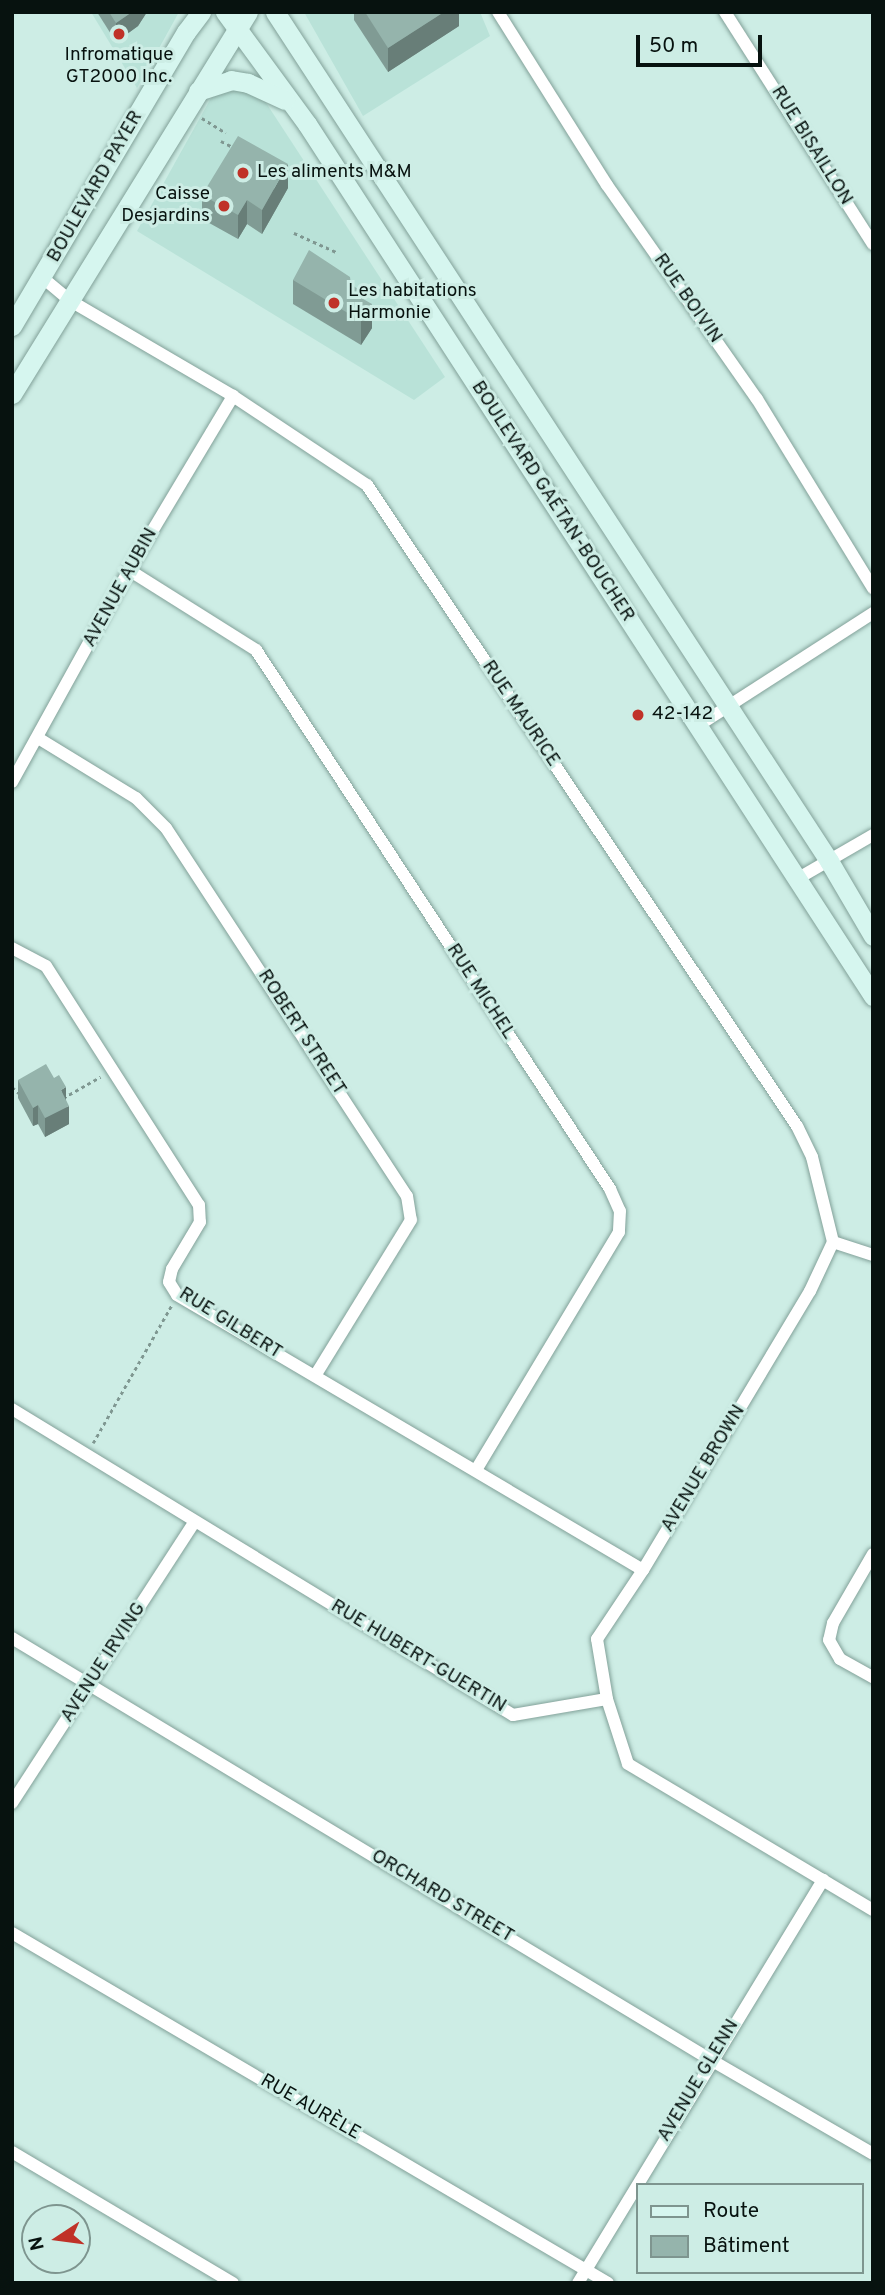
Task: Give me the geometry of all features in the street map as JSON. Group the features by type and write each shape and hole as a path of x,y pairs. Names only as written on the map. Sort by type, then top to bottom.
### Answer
{"main road":[{"name":"BOULEVARD PAYER","path":"12,327 186,32 201,12"},
{"name":"BOULEVARD GAÉTAN-BOUCHER","path":"225,12 307,124 873,996"},
{"name":"BOULEVARD PAYER","path":"12,394 248,12"},
{"name":"BOULEVARD GAÉTAN-BOUCHER","path":"275,12 726,708 829,861 873,936"},
{"path":"198,91 231,80 248,83 289,102"},
{"path":"444,335 472,317"}],"street":[{"name":"RUE BOIVIN","path":"498,12 607,185 757,399 873,588"},
{"name":"RUE BISAILLON","path":"726,12 873,244"},
{"name":"RUE MAURICE","path":"43,278 69,300 233,396 367,485 797,1126 812,1157 833,1241"},
{"name":"AVENUE AUBIN","path":"12,782 129,570 233,396"},
{"name":"RUE MICHEL","path":"129,570 256,650 610,1189 620,1211 619,1232 476,1470"},
{"path":"696,727 873,613"},
{"name":"ROBERT STREET","path":"38,738 136,798 166,828 407,1196 411,1220 315,1376"},
{"path":"797,879 873,835"},
{"name":"RUE GILBERT","path":"12,948 46,966 199,1205 200,1222 172,1269 169,1282 177,1295 643,1570"},
{"path":"833,1241 873,1255"},
{"name":"AVENUE BROWN","path":"607,1699 597,1639 643,1570 810,1291 833,1241"},
{"name":"RUE HUBERT-GUERTIN","path":"12,1409 513,1715 607,1699"},
{"name":"AVENUE IRVING","path":"12,1803 91,1685 194,1522"},
{"path":"873,1554 833,1623 830,1640 840,1659 873,1677"},
{"name":"ORCHARD STREET","path":"12,1638 711,2060 873,2154"},
{"path":"607,1699 628,1764 873,1910"},
{"name":"AVENUE GLENN","path":"638,2183 823,1881"},
{"name":"RUE AURÈLE","path":"12,1933 608,2283"},
{"path":"12,2152 233,2283"},
{"name":"AVENUE GLENN","path":"578,2283 636,2186"}],"path":[{"path":"187,109 226,133"},
{"path":"221,141 243,152"},
{"path":"294,233 336,252"},
{"path":"62,1098 112,1070"},
{"path":"12,1087 23,1095"},
{"path":"86,1455 177,1295"}],"shaded area":[{"path":"91,12 179,12 137,88"},
{"path":"304,12 480,12 490,36 363,116"},
{"path":"222,88 259,92 445,377 414,400 137,231 211,98"}],"building":[{"path":"109,12 132,12 116,23"},
{"path":"365,12 444,12 388,48"},
{"path":"238,136 288,164 262,210 247,200 238,215 202,195"},
{"path":"309,250 350,277 351,284 359,290 356,295 372,304 361,321 293,280"},
{"path":"46,1064 54,1078 59,1075 66,1087 61,1090 69,1106 45,1118 38,1105 33,1108 18,1080"}],"place":[{"name":"Infromatique GT2000 Inc.","path":"119,34"},
{"name":"Les aliments M&M","path":"243,173"},
{"name":"Caisse Desjardins","path":"224,206"},
{"name":"Les habitations Harmonie","path":"334,303"},
{"name":"42-142","path":"638,715"}]}
